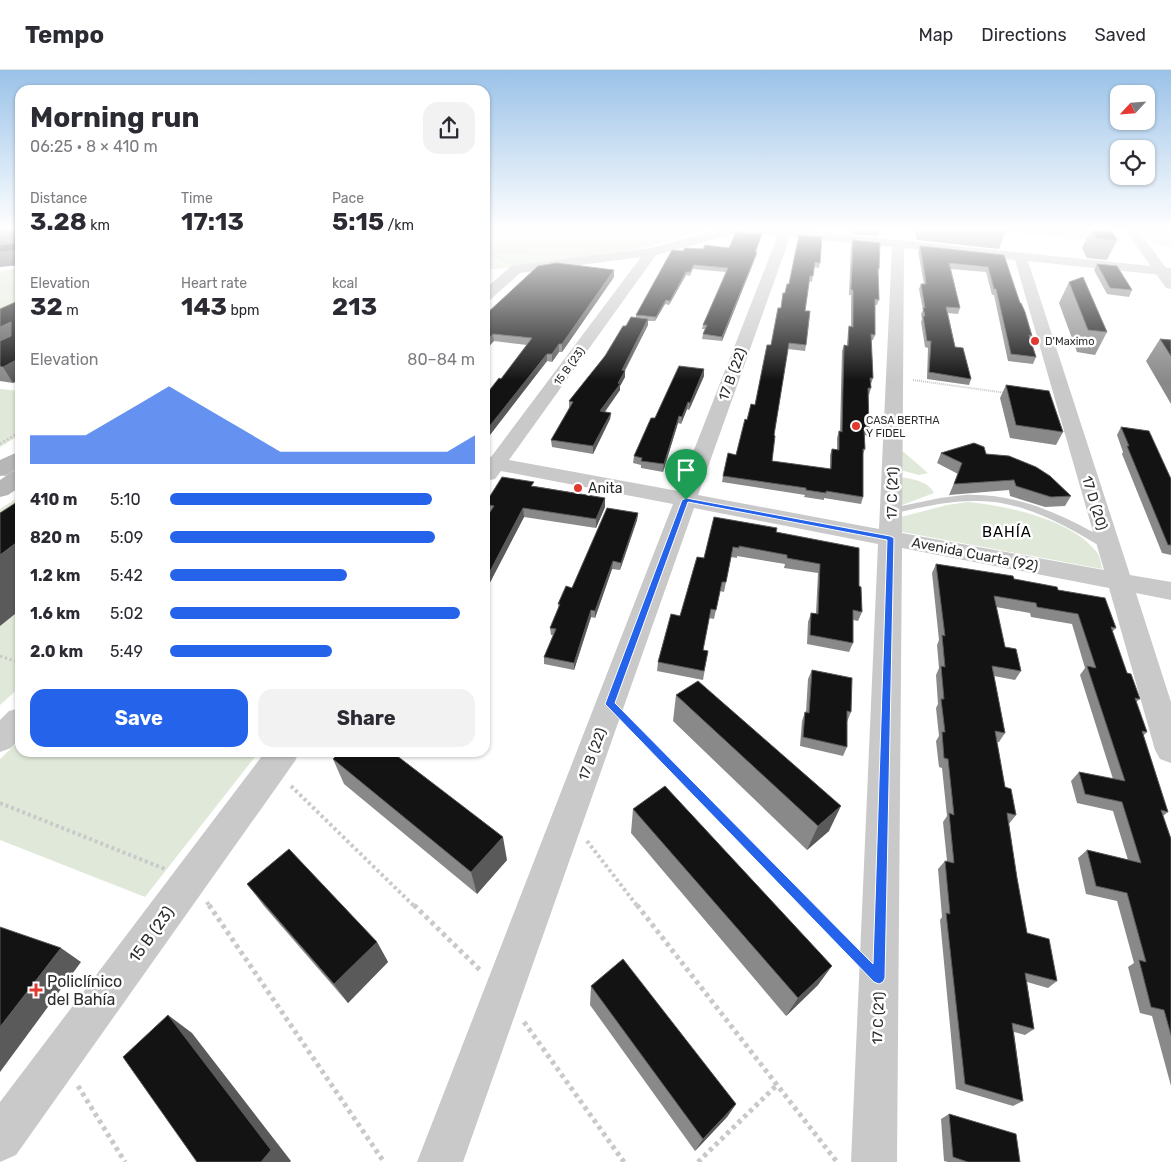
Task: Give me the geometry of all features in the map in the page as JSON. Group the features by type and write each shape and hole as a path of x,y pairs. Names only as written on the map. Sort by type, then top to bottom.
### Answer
{"main road":[{"path":"0,469 15,460"},
{"path":"0,490 15,480"}],"street":[{"path":"490,292 504,279"},
{"name":"15 B (23)","path":"490,467 632,279"},
{"name":"17 B (22)","path":"440,1162 768,279"},
{"name":"17 C (21)","path":"874,1162 897,279"},
{"name":"17 D (20)","path":"1027,279 1171,750"},
{"name":"Avenida Cuarta (92)","path":"490,468 686,500 891,524 1119,581 1171,591"},
{"path":"0,469 15,474"},
{"path":"0,739 15,725"},
{"name":"15 B (23)","path":"0,1139 191,879 267,758"}],"lane":[{"path":"891,524 944,500 990,498 1010,502 1071,524 1109,546"}],"path":[{"path":"895,377 1008,394"},
{"path":"0,444 15,435"},
{"path":"0,656 15,661"},
{"path":"610,704 879,978"},
{"path":"267,758 503,992 624,1162"},
{"path":"0,803 191,879 384,1162"},
{"path":"568,817 837,1162"},
{"path":"60,1058 125,1162"},
{"path":"698,1162 777,1086"}],"green space":[{"path":"0,279 15,279 15,307 0,314"},
{"path":"0,389 15,390 15,438 0,447"},
{"path":"899,448 928,473 919,475 900,470"},
{"path":"900,477 924,483 934,493 897,507"},
{"path":"15,499 15,692 0,705 0,509"},
{"path":"968,502 1019,511 1054,522 1070,530 1096,551 1102,569 897,531 897,518 947,505"},
{"path":"15,745 15,757 255,757 145,897 0,840 0,759"}],"building":[{"path":"524,279 608,279 562,344 559,344 552,354 547,354 490,426 490,390 499,378 501,379 532,338 493,334 490,337 490,310"},
{"path":"656,279 682,279 670,301 666,300 656,317 636,315"},
{"path":"723,279 746,279 722,337 703,334 707,325 703,325"},
{"path":"790,279 810,279 805,311 810,311 806,345 789,343 774,435 772,461 831,469 832,449 839,450 839,431 842,432 844,345 848,346 849,326 853,327 851,279 878,279 879,300 875,299 875,335 871,334 873,378 870,378 871,388 868,388 869,429 864,429 863,497 806,490 806,488 723,476 728,453 736,455 745,419 747,420 751,404 755,405 767,345 771,345 778,308 781,308 783,293 785,293 787,284 789,284"},
{"path":"925,279 953,279 960,308 946,307 955,347 963,348 971,379 929,372 931,341 927,341 921,284 926,284"},
{"path":"991,279 1012,279 1025,312 1032,336 1029,335 1036,357 1011,354 996,289 994,289"},
{"path":"1084,279 1107,332 1088,330 1069,282"},
{"path":"1105,279 1125,279 1132,290 1110,288"},
{"path":"15,302 15,361 3,367 0,366 0,341 11,336 11,322 0,327 0,309"},
{"path":"631,317 648,319 622,370 625,371 618,383 620,384 600,411 611,413 593,446 551,440 573,402 569,401 605,356 623,326 626,326"},
{"path":"1160,339 1171,340 1171,356"},
{"path":"679,366 704,369 690,403 688,402 682,417 679,416 664,464 641,461 642,458 634,456 651,418 655,418"},
{"path":"1006,385 1049,391 1063,432 1016,425"},
{"path":"1121,427 1149,431 1171,479 1171,545 1168,545"},
{"path":"974,443 984,447 986,454 1009,456 1036,467 1050,476 1071,496 1051,497 1016,486 1014,480 954,484 962,463 941,453"},
{"path":"502,477 534,482 531,486 605,498 596,519 523,508 490,571 490,512 494,506 490,505 490,496"},
{"path":"15,503 15,544 0,555 0,513"},
{"path":"607,508 638,513 621,563 613,561 595,611 591,610 574,663 544,657 556,629 550,628 560,604 558,604 566,586 572,588"},
{"path":"714,517 777,528 776,532 859,548 859,586 861,587 862,612 853,610 853,643 810,635 811,613 818,614 820,564 787,558 787,555 739,546 739,548 733,547 726,582 722,582 716,610 711,609 703,650 708,651 704,671 658,662 671,614 680,616 697,557 704,558"},
{"path":"936,564 1013,576 1014,579 1057,587 1058,590 1105,598 1116,628 1111,627 1127,673 1131,674 1140,699 1135,698 1147,732 1142,731 1168,812 1161,810 1171,839 1171,1035 1164,1010 1151,1007 1139,960 1146,962 1127,893 1096,886 1087,850 1141,863 1122,802 1085,794 1079,772 1125,781 1087,666 1096,668 1078,614 1037,607 1036,603 994,596 1005,647 1016,649 1021,671 992,666 1005,733 995,731 1005,787 1011,789 1016,815 1007,813 1017,878 1027,933 1049,939 1057,981 1025,973 1034,1029 1012,1023 1023,1101 965,1084 946,913 950,914 945,861 954,863 949,813 954,815 948,759 944,758 942,732 945,732 941,699 944,699 941,666 945,667 942,635 945,636"},
{"path":"812,670 852,678 851,712 847,711 847,747 803,737 805,712 809,713"},
{"path":"698,681 841,806 818,826 676,695"},
{"path":"335,757 399,757 503,837 471,872 333,759"},
{"path":"665,786 832,966 798,998 633,809"},
{"path":"289,849 377,942 334,984 247,884"},
{"path":"0,927 61,948 0,1027"},
{"path":"623,959 736,1104 703,1139 591,986"},
{"path":"168,1015 271,1150 261,1162 197,1162 123,1057"},
{"path":"949,1114 1016,1134 1020,1162 968,1162 953,1157"}],"place":[{"name":"D'Maximo","path":"1035,341"},
{"name":"CASA BERTHA Y FIDEL","path":"856,426"},
{"name":"Anita","path":"578,488"},
{"name":"Policlínico del Bahía","path":"36,990"}],"district":[{"name":"BAHÍA","path":"1007,532"}],"route":[{"path":"686,500 890,538 879,978 610,704 686,500"}]}
